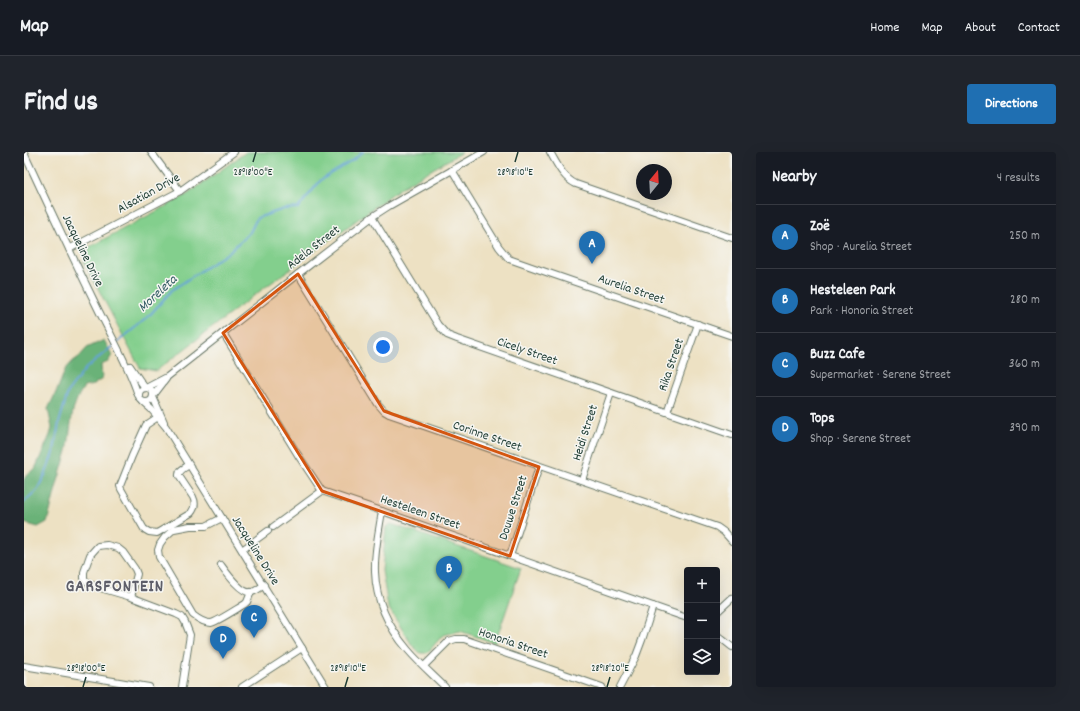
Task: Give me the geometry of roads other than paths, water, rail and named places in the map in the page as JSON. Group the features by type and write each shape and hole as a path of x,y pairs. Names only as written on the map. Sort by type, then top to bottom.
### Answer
{"street":[{"path":"151,152 180,191"},
{"name":"Alsatian Drive","path":"69,249 180,191 234,152"},
{"name":"Adela Street","path":"146,388 167,378 372,217 484,152"},
{"path":"550,152 565,176 571,182 732,238"},
{"name":"Jacqueline Drive","path":"24,153 109,332 123,357 138,395"},
{"name":"Aurelia Street","path":"452,170 499,247 509,259 732,336"},
{"name":"Cicely Street","path":"372,217 438,325 447,335 456,340 732,435"},
{"name":"Corinne Street","path":"298,274 378,404 389,414 539,467 582,480 717,527 732,541"},
{"name":"Rika Street","path":"667,412 698,324"},
{"path":"223,334 322,491 242,550"},
{"name":"Jacqueline Drive","path":"123,357 146,388"},
{"name":"Adela Street","path":"153,396 167,378"},
{"path":"146,388 152,391 153,396 150,401 146,403 143,402 138,395 141,389 146,388"},
{"name":"Heidi Street","path":"582,480 611,393"},
{"name":"Jacqueline Drive","path":"153,396 166,427"},
{"name":"Jacqueline Drive","path":"143,402 166,427 326,687"},
{"path":"158,417 146,425 120,486 146,531 157,533 191,513 194,509 194,497 178,474 189,465"},
{"name":"Douwe Street","path":"510,556 539,467"},
{"name":"Hesteleen Street","path":"322,491 684,617"},
{"path":"382,511 375,559 375,571 376,587 383,612 408,650 445,687"},
{"path":"222,518 206,526 190,526 174,529 160,544 158,550 159,557 193,615 199,620 211,623 217,620 245,604 251,592"},
{"path":"131,597 137,574 135,569 118,548 107,545 98,546 90,555 84,572 84,578 86,580 97,587 131,597 176,614 182,617 185,622 190,635 182,687"},
{"path":"221,565 233,580 246,592 251,592 264,585"},
{"path":"720,609 732,598"},
{"path":"620,687 640,646 653,606"},
{"path":"720,637 732,647"},
{"name":"Honoria Street","path":"424,666 449,642 456,639 464,639 602,687"},
{"path":"242,687 302,648"},
{"path":"24,666 149,687"}],"waterway":[{"name":"Moreleta","path":"24,502 37,490 46,473 54,450 59,423 68,392 86,368 148,317 172,290 229,252 250,232 257,218 284,209 298,208 321,180 352,161 363,152"}],"place":[{"name":"Zoë","path":"592,264"},
{"name":"Hesteleen Park","path":"449,589"},
{"name":"Buzz Cafe","path":"254,638"},
{"name":"Tops","path":"223,659"}],"district":[{"name":"GARSFONTEIN","path":"115,588"}]}
